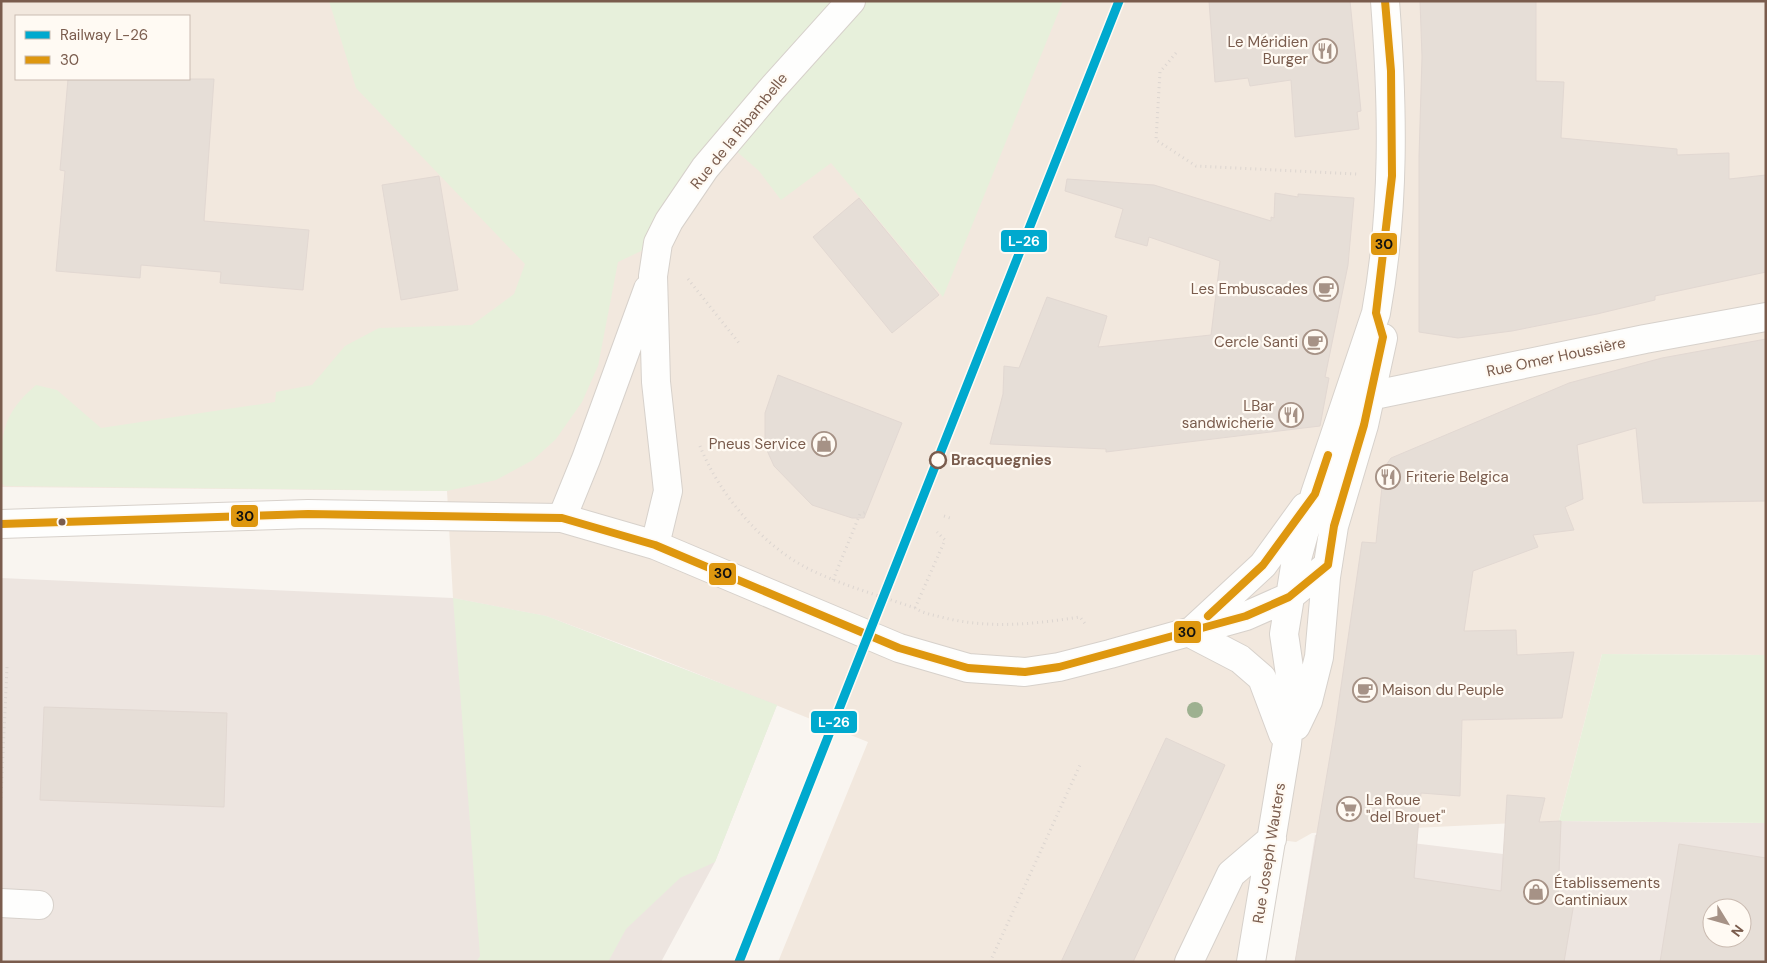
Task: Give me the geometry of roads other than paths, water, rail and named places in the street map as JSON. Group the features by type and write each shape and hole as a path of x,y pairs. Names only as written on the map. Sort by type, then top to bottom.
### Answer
{"street":[{"name":"Rue de la Ribambelle","path":"652,276 658,243 669,221 705,168 771,90 851,1"},
{"path":"1287,744 1292,688 1284,634 1295,566 1315,494 1359,398 1383,337 1376,313 1381,287 1392,176 1390,71 1385,1"},
{"path":"562,518 586,459 652,276"},
{"path":"652,276 656,382 668,491 655,545"},
{"name":"Rue Omer Houssière","path":"1359,398 1766,317"},
{"path":"1287,744 1308,702 1319,658 1328,565 1334,526 1359,398"},
{"path":"1190,633 1263,565 1315,494"},
{"path":"1,524 308,514 562,518 655,545 899,648 968,668 1025,672 1059,667 1110,654 1190,633 1254,612 1289,597 1328,565"},
{"path":"1217,608 1254,612 1284,634 1308,702"},
{"path":"1190,633 1240,659 1262,678 1287,744"},
{"name":"Rue Joseph Wauters","path":"1251,962 1287,744"},
{"path":"1189,962 1231,874 1272,839"},
{"path":"1,903 39,905"}],"rail line":[{"name":"L-26","path":"739,962 1119,1"}],"place":[{"name":"Le Méridien Burger","path":"1325,51"},
{"name":"Les Embuscades","path":"1326,289"},
{"name":"Cercle Santi","path":"1315,342"},
{"name":"LBar sandwicherie","path":"1291,415"},
{"name":"Pneus Service","path":"824,444"},
{"name":"Bracquegnies","path":"938,460"},
{"name":"Friterie Belgica","path":"1388,477"},
{"name":"Maison du Peuple","path":"1365,690"},
{"name":"La Roue \"del Brouet\"","path":"1349,809"},
{"name":"Établissements Cantiniaux","path":"1536,892"}]}
